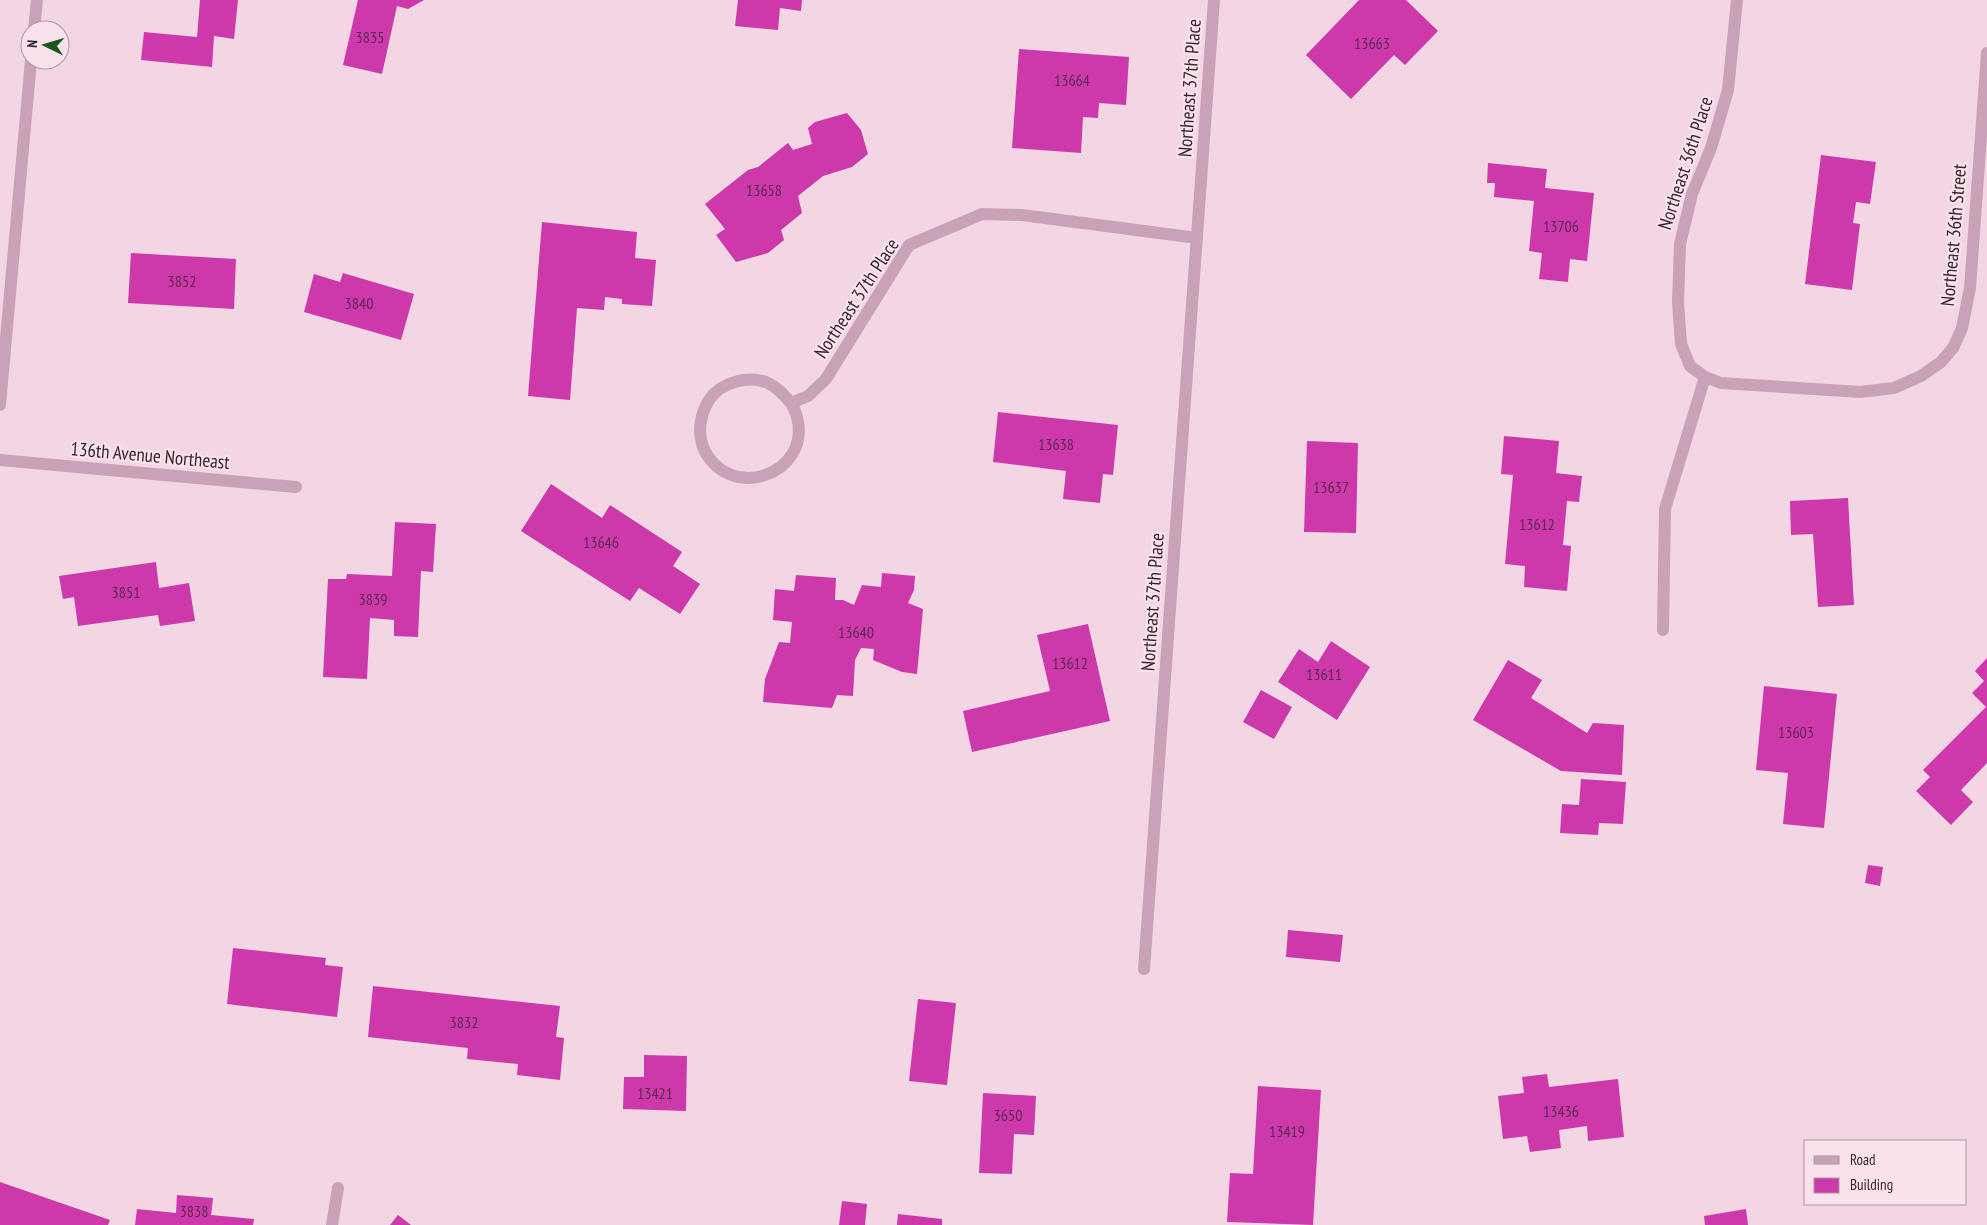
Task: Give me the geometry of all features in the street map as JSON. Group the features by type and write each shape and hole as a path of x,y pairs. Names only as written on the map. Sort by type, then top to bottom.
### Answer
{"street":[{"path":"35,20 37,0"},
{"name":"Northeast 37th Place","path":"1144,969 1214,0"},
{"name":"Northeast 36th Place","path":"1690,366 1681,344 1678,302 1680,244 1692,194 1711,148 1728,90 1737,0"},
{"name":"Northeast 36th Street","path":"1690,366 1705,377 1721,383 1860,392 1894,388 1921,376 1941,362 1953,348 1962,328 1970,288 1987,53"},
{"path":"0,405 31,70"},
{"name":"Northeast 37th Place","path":"791,403 808,396 826,379 909,245 982,214 1022,215 1197,238"},
{"path":"1664,630 1665,509 1705,377"},
{"path":"737,381 760,381 780,391 791,403 797,417 798,432 795,448 787,461 775,471 761,477 745,478 730,475 717,467 707,455 701,441 700,425 703,410 711,397 723,387 737,381"},
{"name":"136th Avenue Northeast","path":"0,460 296,487"},
{"path":"332,1225 338,1188"}],"building":[{"path":"200,0 238,0 234,39 214,36 212,67 141,60 144,32 197,37"},
{"path":"358,0 424,0 408,9 397,6 382,74 343,65"},
{"path":"738,0 802,0 801,11 780,8 778,30 735,26"},
{"path":"1359,0 1406,0 1438,31 1405,65 1394,55 1351,99 1306,55"},
{"path":"1019,49 1129,57 1126,105 1099,103 1098,118 1083,117 1081,153 1012,148"},
{"path":"847,113 861,130 868,154 852,167 823,176 798,196 802,213 781,230 784,240 768,253 736,262 716,235 725,229 705,204 748,170 758,167 788,143 793,150 812,144 808,128 815,122"},
{"path":"1821,155 1876,162 1870,204 1856,202 1853,223 1860,224 1852,290 1805,284"},
{"path":"1488,163 1547,169 1545,188 1594,193 1587,261 1570,259 1568,282 1539,279 1542,253 1529,251 1534,201 1494,197 1495,183 1487,183"},
{"path":"542,222 637,232 635,258 656,260 652,306 622,304 622,299 605,297 604,310 577,308 570,400 528,396"},
{"path":"131,253 236,259 234,309 128,303"},
{"path":"343,273 414,294 401,340 304,312 314,274 340,282"},
{"path":"998,412 1118,425 1113,475 1103,474 1100,503 1063,499 1066,471 993,462"},
{"path":"1504,436 1559,441 1556,473 1582,476 1579,502 1567,501 1563,545 1571,546 1567,591 1524,587 1525,566 1505,564 1513,475 1501,474"},
{"path":"1307,441 1358,443 1356,533 1304,532"},
{"path":"551,484 602,518 610,505 682,552 673,566 700,584 680,614 639,588 630,601 521,531"},
{"path":"1848,498 1854,605 1818,607 1813,534 1791,535 1790,501"},
{"path":"395,522 436,524 433,572 421,571 418,637 394,636 394,620 370,618 367,679 323,677 328,579 346,579 347,574 392,576"},
{"path":"156,562 159,588 189,583 195,621 160,626 158,615 78,626 74,597 63,599 59,576"},
{"path":"882,573 915,576 914,590 908,603 923,609 917,674 902,672 873,660 874,649 861,648 855,660 853,696 837,695 832,708 763,702 765,679 779,642 790,643 792,622 773,620 775,589 794,591 796,575 836,578 835,600 843,600 854,605 862,585 881,587"},
{"path":"1088,624 1110,721 972,752 963,711 1050,691 1037,635"},
{"path":"1331,641 1370,667 1337,720 1278,682 1299,649 1318,662"},
{"path":"1987,658 1987,763 1961,790 1973,802 1951,825 1916,791 1930,777 1923,770 1986,707 1972,693 1984,681 1975,671"},
{"path":"1508,660 1542,680 1531,698 1587,733 1593,723 1624,725 1622,775 1561,771 1473,720"},
{"path":"1764,686 1837,694 1824,828 1783,824 1788,773 1756,770"},
{"path":"1261,690 1292,707 1274,739 1243,722"},
{"path":"1581,779 1626,782 1623,824 1599,823 1598,835 1560,833 1562,804 1579,805"},
{"path":"1868,865 1883,867 1880,886 1865,883"},
{"path":"1288,930 1343,935 1340,962 1286,957"},
{"path":"233,948 326,958 325,965 343,967 337,1017 227,1004"},
{"path":"373,986 560,1006 556,1037 564,1038 560,1080 517,1075 518,1064 467,1059 468,1048 368,1037"},
{"path":"918,999 956,1003 947,1085 909,1081"},
{"path":"644,1055 687,1056 686,1111 623,1109 624,1077 644,1077"},
{"path":"1547,1074 1549,1087 1618,1079 1624,1137 1588,1141 1587,1126 1559,1130 1561,1148 1530,1152 1527,1136 1503,1139 1498,1096 1524,1093 1522,1077"},
{"path":"1258,1086 1321,1090 1313,1225 1227,1222 1230,1173 1253,1174"},
{"path":"983,1093 1036,1096 1034,1135 1014,1134 1012,1174 979,1173"},
{"path":"0,1182 110,1220 108,1225 0,1225"},
{"path":"177,1195 213,1198 211,1215 254,1219 253,1225 135,1225 137,1209 176,1213"},
{"path":"842,1201 867,1204 865,1225 839,1225"},
{"path":"1746,1209 1748,1225 1705,1225 1704,1216"},
{"path":"898,1214 942,1219 942,1225 897,1225"},
{"path":"398,1215 411,1225 390,1225"}]}
